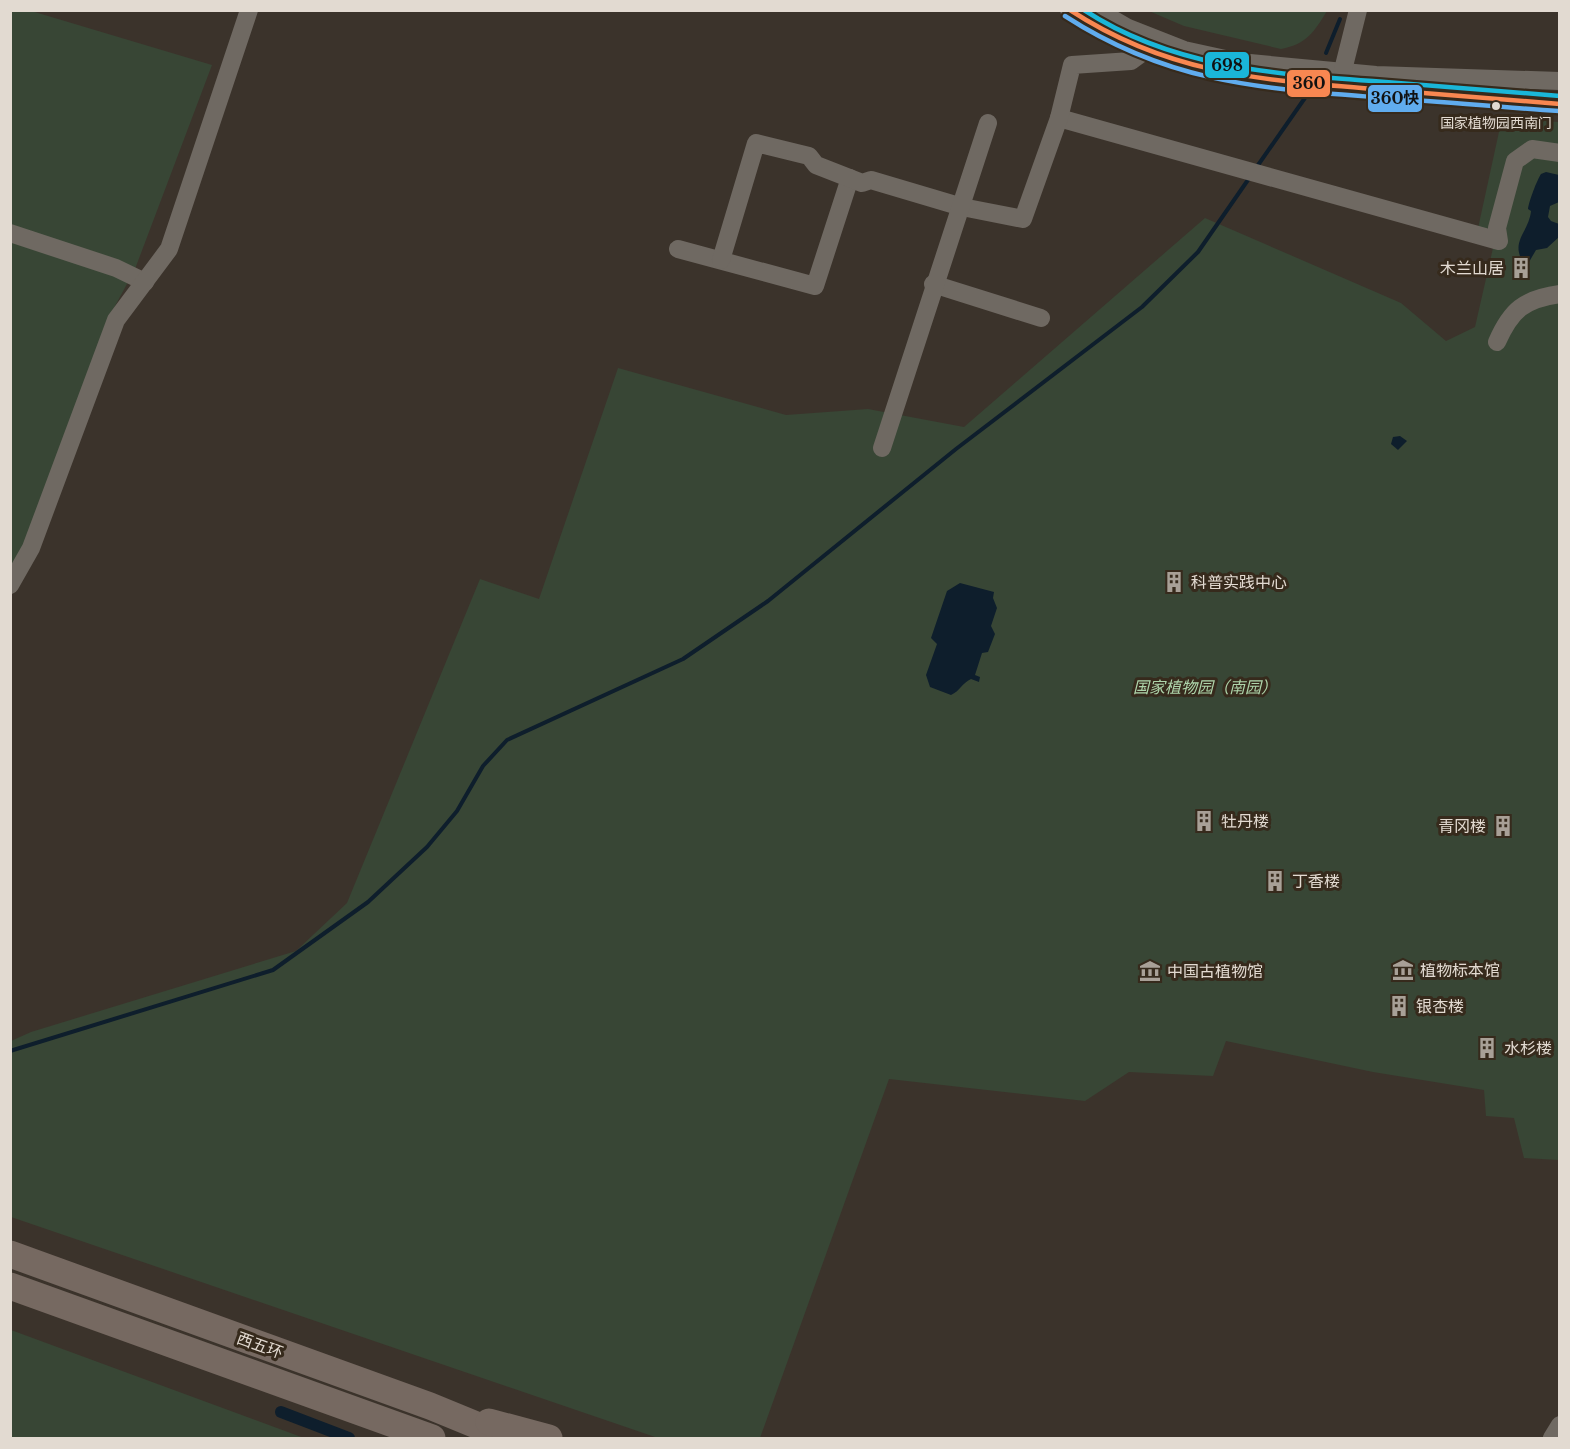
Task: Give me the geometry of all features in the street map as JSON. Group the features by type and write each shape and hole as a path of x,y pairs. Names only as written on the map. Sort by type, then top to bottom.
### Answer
{"highway":[{"name":"西五环","path":"10,1254 430,1406 508,1438"},
{"name":"西五环","path":"10,1286 432,1438"},
{"path":"430,1406 549,1438"}],"street":[{"path":"10,585 31,548 116,320 169,249 249,10"},
{"path":"1069,10 1122,42 1181,63 1237,76 1300,84 1560,104"},
{"path":"1097,10 1128,28 1184,50 1239,62 1301,70 1343,70 1377,75 1560,81"},
{"path":"1343,70 1358,10"},
{"path":"721,260 756,143 809,156 816,165 862,183 871,180 962,207 1023,219 1059,118 1072,65 1131,61 1146,50"},
{"path":"1059,118 1499,241 1497,228 1515,161 1532,149 1560,153"},
{"path":"882,448 933,284 962,207 988,123"},
{"path":"678,249 815,286 850,178"},
{"path":"10,233 116,268 145,282"},
{"path":"933,284 1041,318"},
{"path":"1497,342 1504,326 1518,307 1543,296 1560,294"},
{"path":"1552,1438 1560,1425"}],"green space":[{"path":"28,10 212,65 135,269 108,319 21,552 11,571 10,11"},
{"path":"1327,10 1309,36 1297,44 1281,49 1184,26 1149,11"},
{"name":"国家植物园（南园）","path":"1502,118 1559,122 1559,1160 1524,1158 1514,1118 1486,1116 1484,1090 1373,1072 1226,1041 1213,1076 1129,1072 1085,1101 889,1079 760,1438 658,1438 11,1217 11,1041 31,1032 296,951 347,903 480,579 539,599 618,368 786,415 868,409 964,427 1205,218 1401,303 1446,341 1475,327 1493,248 1475,242"},
{"path":"11,1330 304,1438 11,1438"}],"water":[{"path":"1546,172 1559,175 1559,202 1550,206 1548,217 1559,224 1559,237 1547,248 1536,250 1529,262 1523,262 1518,248 1519,242 1530,218 1531,211 1528,209 1533,191 1541,174"},
{"path":"1400,436 1407,441 1398,450 1391,444 1393,437"},
{"path":"960,583 994,592 993,598 997,608 991,626 995,634 988,652 982,653 975,675 980,677 979,682 971,679 951,695 930,687 926,675 937,644 931,638 947,591"}],"waterway":[{"path":"1326,53 1340,19"},
{"path":"1256,168 1307,95"},
{"path":"10,1051 273,970 368,902 427,847 457,811 483,766 507,740 683,659 768,601 956,449 1142,307 1198,252 1250,177"},
{"path":"281,1412 349,1438"}],"transit line":[{"name":"360","path":"1070,10 1143,48 1179,61 1216,70 1332,86 1560,104"},
{"name":"698","path":"1084,10 1117,29 1152,44 1187,56 1223,64 1297,75 1560,96"},
{"name":"360快","path":"1065,16 1103,38 1140,55 1213,78 1290,90 1559,111"}],"place":[{"name":"国家植物园西南门","path":"1496,106"},
{"name":"木兰山居","path":"1521,268"},
{"name":"科普实践中心","path":"1174,582"},
{"name":"牡丹楼","path":"1204,821"},
{"name":"青冈楼","path":"1503,826"},
{"name":"丁香楼","path":"1275,881"},
{"name":"植物标本馆","path":"1403,970"},
{"name":"中国古植物馆","path":"1150,971"},
{"name":"银杏楼","path":"1399,1006"},
{"name":"水杉楼","path":"1487,1048"}]}
